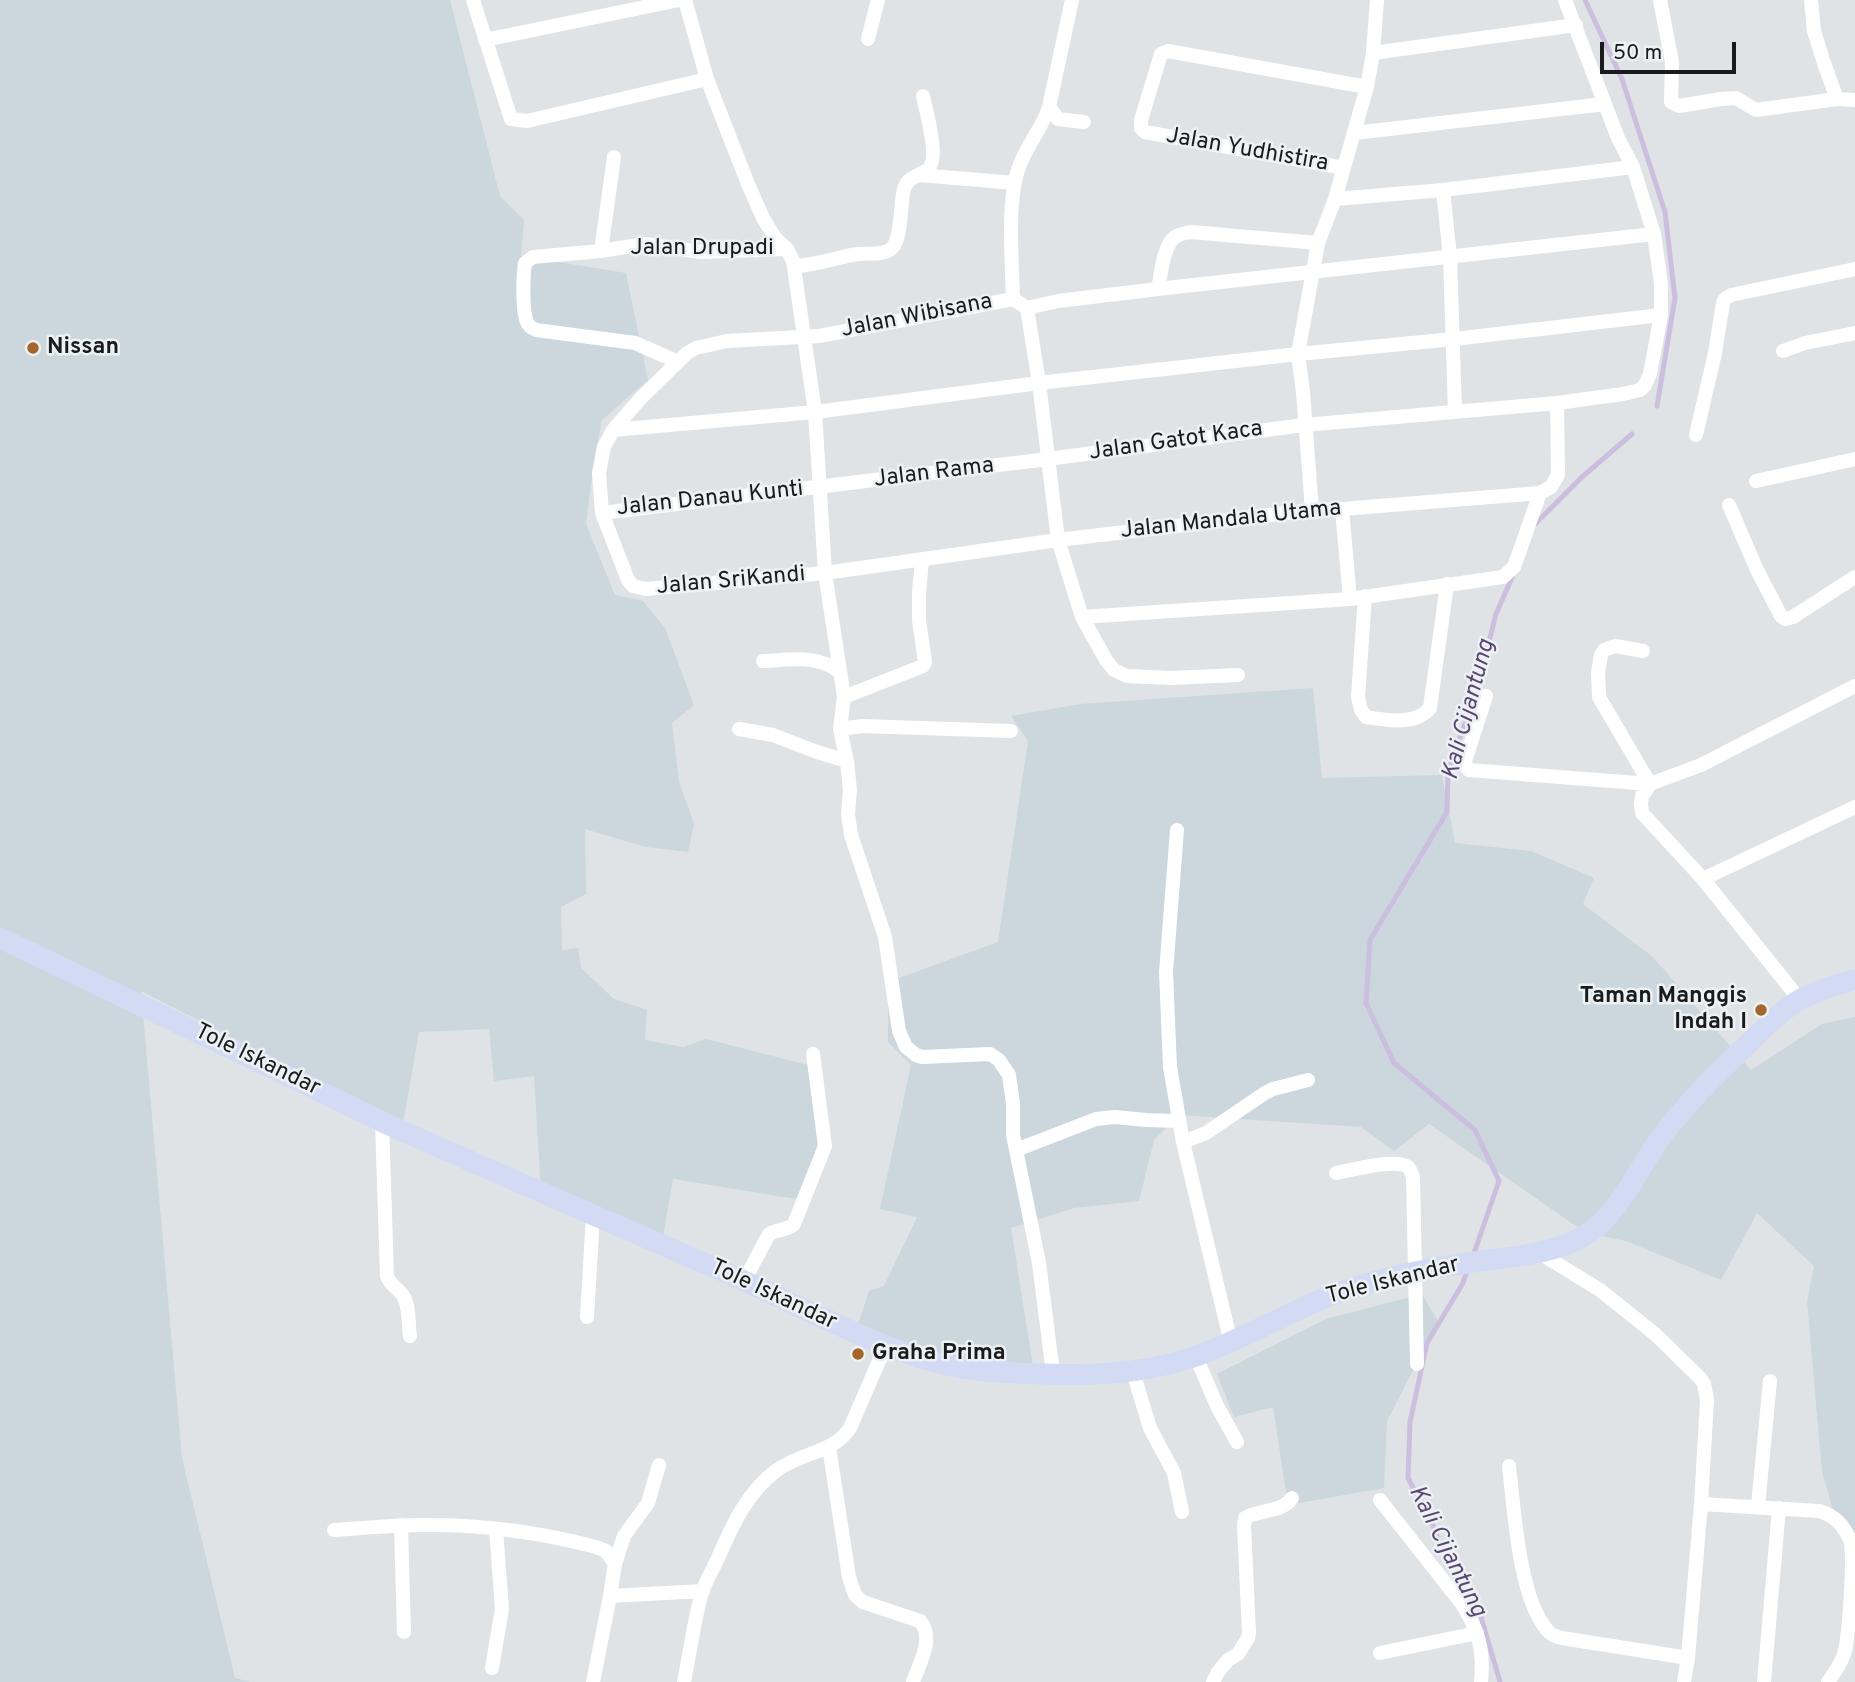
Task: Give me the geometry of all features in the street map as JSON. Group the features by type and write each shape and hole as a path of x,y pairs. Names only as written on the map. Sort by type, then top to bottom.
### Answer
{"main road":[{"name":"Tole Iskandar","path":"0,938 382,1122 744,1281 825,1320 919,1359 943,1366 982,1371 1053,1373 1133,1372 1196,1357 1346,1289 1438,1267 1529,1254 1575,1242 1602,1224 1675,1119 1716,1074 1784,1010 1800,1000 1855,980"}],"street":[{"path":"473,0 511,119 527,121 707,79"},
{"path":"485,40 679,0"},
{"path":"685,0 707,79 762,218 775,238 787,249 794,266 815,412 825,573 844,697 840,729 850,790 848,814 851,835 885,937 899,1031 906,1047 916,1055 990,1054 999,1060 1009,1075 1012,1086 1013,1135 1039,1263 1053,1373"},
{"path":"868,39 878,0"},
{"path":"1013,299 1015,183 1018,168 1045,120 1072,0"},
{"path":"1311,510 1298,354 1318,243 1335,199 1367,87 1377,0"},
{"path":"613,430 815,412 1039,383 1661,315 1661,284 1654,234 1633,167 1618,138 1565,0"},
{"path":"1660,0 1672,62 1671,102 1679,106 1735,98 1756,110 1837,99 1855,100"},
{"path":"1811,0 1814,31 1837,99"},
{"path":"1373,53 1576,25"},
{"name":"Jalan Yudhistira","path":"1344,168 1145,132 1141,128 1140,120 1160,58 1165,52 1172,51 1367,87"},
{"path":"794,266 887,252 895,244 905,188 911,179 932,166 930,125 923,96"},
{"path":"1354,133 1605,104"},
{"path":"1049,107 1058,119 1084,122"},
{"path":"601,251 614,157"},
{"path":"1335,199 1443,190 1633,167"},
{"path":"918,174 1015,183"},
{"path":"1443,190 1450,257 1455,412"},
{"path":"1158,289 1166,248 1171,239 1178,235 1191,232 1318,243"},
{"path":"1238,675 1170,678 1128,676 1115,670 1106,660 1082,617 1058,540 1027,308 1058,301 1158,289 1654,234"},
{"name":"Jalan Drupadi","path":"678,362 635,343 532,328 525,315 524,266 528,259 645,244 701,252 787,249"},
{"path":"1696,435 1725,299 1731,295 1855,269"},
{"name":"Jalan Wibisana","path":"613,430 641,398 687,353 696,348 727,341 805,338 1013,299 1027,308"},
{"name":"Jalan Gatot Kaca","path":"1048,459 1304,425 1558,403 1623,394 1642,389 1647,382 1661,315"},
{"path":"1783,351 1805,343 1855,333"},
{"path":"1082,617 1350,599 1498,578 1508,574 1514,567 1540,494 1551,487 1558,475 1558,403"},
{"name":"Jalan SriKandi","path":"613,430 604,447 599,473 602,513 628,580 638,588 825,573"},
{"name":"Jalan Rama","path":"819,488 1048,459"},
{"path":"1756,481 1855,459"},
{"name":"Jalan Danau Kunti","path":"602,513 819,488"},
{"name":"Jalan Mandala Utama","path":"825,573 1058,540 1311,510 1540,494"},
{"path":"1729,505 1757,570 1785,619 1793,617 1855,577"},
{"path":"1342,509 1350,599"},
{"path":"844,697 923,666 925,662 919,620 922,560"},
{"path":"1365,596 1358,698 1361,710 1366,716 1378,719 1411,719 1424,715 1430,709 1447,584"},
{"path":"1643,651 1615,646 1604,650 1600,659 1598,693 1650,784"},
{"path":"763,661 814,660 833,666 840,672"},
{"path":"1486,696 1465,761 1469,770 1650,784 1701,765 1855,685"},
{"path":"840,729 862,726 1012,731"},
{"path":"738,729 773,735 847,761"},
{"path":"1650,784 1642,796 1642,813 1703,879 1800,1000"},
{"path":"1703,879 1855,807"},
{"path":"1177,830 1166,972 1170,1068 1183,1142 1231,1343"},
{"path":"744,1281 769,1234 790,1228 794,1224 824,1149 813,1054"},
{"path":"1183,1142 1206,1133 1273,1089 1308,1080"},
{"path":"1016,1150 1096,1119 1115,1116 1179,1121"},
{"path":"382,1122 387,1276 390,1284 402,1293 406,1301 410,1336"},
{"path":"1336,1173 1394,1164 1405,1165 1410,1169 1413,1177 1417,1364"},
{"path":"587,1317 593,1215"},
{"path":"1529,1254 1600,1290 1633,1316 1704,1384 1707,1400 1701,1504 1684,1682"},
{"path":"684,1682 703,1591 735,1520 767,1478 785,1465 841,1440 850,1428 886,1345"},
{"path":"1196,1357 1217,1406 1237,1442"},
{"path":"1133,1372 1150,1428 1174,1473 1182,1512"},
{"path":"1758,1506 1770,1381"},
{"path":"829,1447 849,1577 855,1595 863,1602 920,1621 926,1629 926,1644 914,1682"},
{"path":"593,1682 615,1564 624,1536 648,1503 659,1465"},
{"path":"1509,1466 1520,1558 1536,1610 1548,1631 1562,1639 1688,1658"},
{"path":"1213,1682 1228,1660 1238,1654 1250,1633 1245,1518 1287,1505 1292,1498"},
{"path":"1380,1500 1462,1604 1478,1633 1482,1652 1481,1682"},
{"path":"1701,1504 1819,1511 1831,1515 1843,1527 1852,1548 1848,1640 1839,1666 1828,1682"},
{"path":"1765,1682 1779,1508"},
{"path":"401,1525 404,1632"},
{"path":"334,1530 433,1525 532,1533 596,1547 606,1551 615,1564"},
{"path":"492,1668 502,1609 496,1529"},
{"path":"610,1596 703,1591"},
{"path":"1380,1653 1478,1633"}],"shaded area":[{"path":"0,0 450,0 500,196 524,220 521,256 626,273 648,380 602,420 586,524 615,595 643,601 665,628 694,705 672,723 679,782 694,824 688,852 646,847 585,829 586,894 561,907 562,950 578,948 581,968 614,999 647,1010 645,1040 683,1047 706,1039 808,1065 820,1154 803,1200 673,1179 662,1242 541,1191 534,1076 494,1081 489,1029 419,1032 403,1124 141,991 182,1458 235,1678 251,1682 0,1682"},
{"path":"1313,688 1322,778 1442,775 1455,843 1531,851 1594,878 1583,904 1653,957 1751,1070 1822,1024 1855,1017 1855,1546 1845,1550 1822,1472 1807,1301 1814,1266 1757,1213 1721,1280 1626,1241 1586,1233 1429,1124 1394,1151 1361,1127 1179,1115 1154,1140 1139,1201 1074,1208 1011,1228 1034,1372 854,1337 869,1291 884,1286 917,1217 880,1209 911,1065 888,1042 888,982 998,942 1028,741 1011,716 1081,704"},
{"path":"1422,1294 1438,1321 1387,1421 1384,1488 1288,1505 1273,1407 1234,1417 1217,1374 1326,1319"}],"waterway":[{"name":"Kali Cijantung","path":"1585,0 1622,79 1665,212 1675,298 1657,406"},
{"name":"Kali Cijantung","path":"1534,525 1582,477 1632,434"},
{"name":"Kali Cijantung","path":"1473,1256 1499,1181 1475,1130 1394,1063 1366,1003 1370,940 1447,812 1448,771 1476,693 1496,614 1514,573"},
{"name":"Kali Cijantung","path":"1468,1268 1463,1283 1427,1343 1410,1422 1408,1478 1441,1546 1481,1617 1500,1682"}],"place":[{"name":"Nissan","path":"33,348"},
{"name":"Taman Manggis Indah I","path":"1761,1010"},
{"name":"Graha Prima","path":"858,1354"}]}
